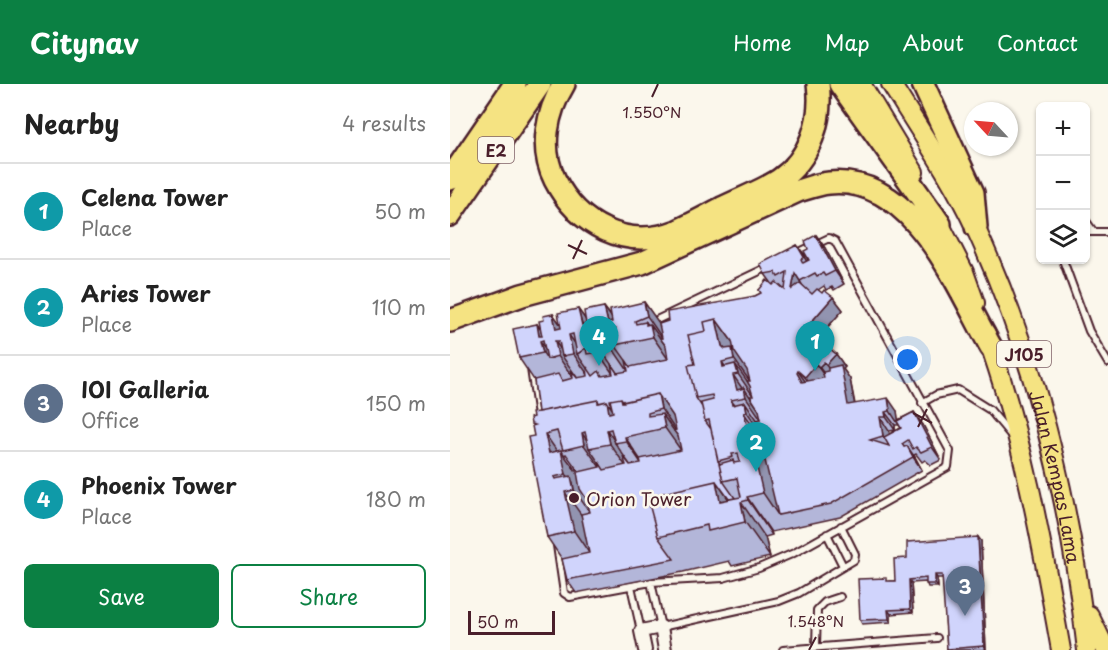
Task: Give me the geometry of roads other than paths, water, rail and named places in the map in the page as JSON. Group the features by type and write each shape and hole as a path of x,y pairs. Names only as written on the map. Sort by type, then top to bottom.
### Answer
{"highway":[{"name":"E2","path":"450,178 515,84"},
{"name":"E2","path":"450,215 540,84"},
{"path":"564,84 549,117 548,160 553,176 576,212 596,226 615,234 637,237 656,236 676,231 780,180 799,161 812,140 818,120 819,84"},
{"path":"840,84 940,224"},
{"path":"922,84 973,192 976,227"},
{"path":"450,321 500,301 642,263 798,192 821,184 843,182 886,195 911,216 937,252 991,347"}],"main road":[{"name":"Jalan Kempas Lama","path":"861,84 919,182 964,272 1004,382 1021,449 1060,648"},
{"name":"Jalan Kempas Lama","path":"891,84 976,227 1032,376 1070,526 1087,650"},
{"path":"1081,594 1106,650"}],"street":[{"path":"645,650 641,631 661,627 665,650"}],"lane":[{"path":"1090,231 1108,232"},
{"path":"826,238 835,241 922,403 950,451 948,467 795,553 759,568 723,578 651,582 579,597 570,597 564,592 530,362 541,348 644,326 826,238"},
{"path":"1065,264 1089,332 1108,363"},
{"path":"922,403 936,395 958,390 990,410 1021,449"},
{"path":"540,430 551,428"},
{"path":"651,582 661,627 779,601 799,593 855,556 841,526"},
{"path":"827,534 843,566"},
{"path":"631,586 641,631"},
{"path":"816,646 814,617 817,610 825,602 840,597"},
{"path":"783,650 937,638"}],"place":[{"name":"Phoenix Tower","path":"599,366"},
{"name":"Celena Tower","path":"815,371"},
{"name":"Aries Tower","path":"756,472"},
{"name":"Orion Tower","path":"574,498"},
{"name":"IOI Galleria","path":"965,616"}]}
